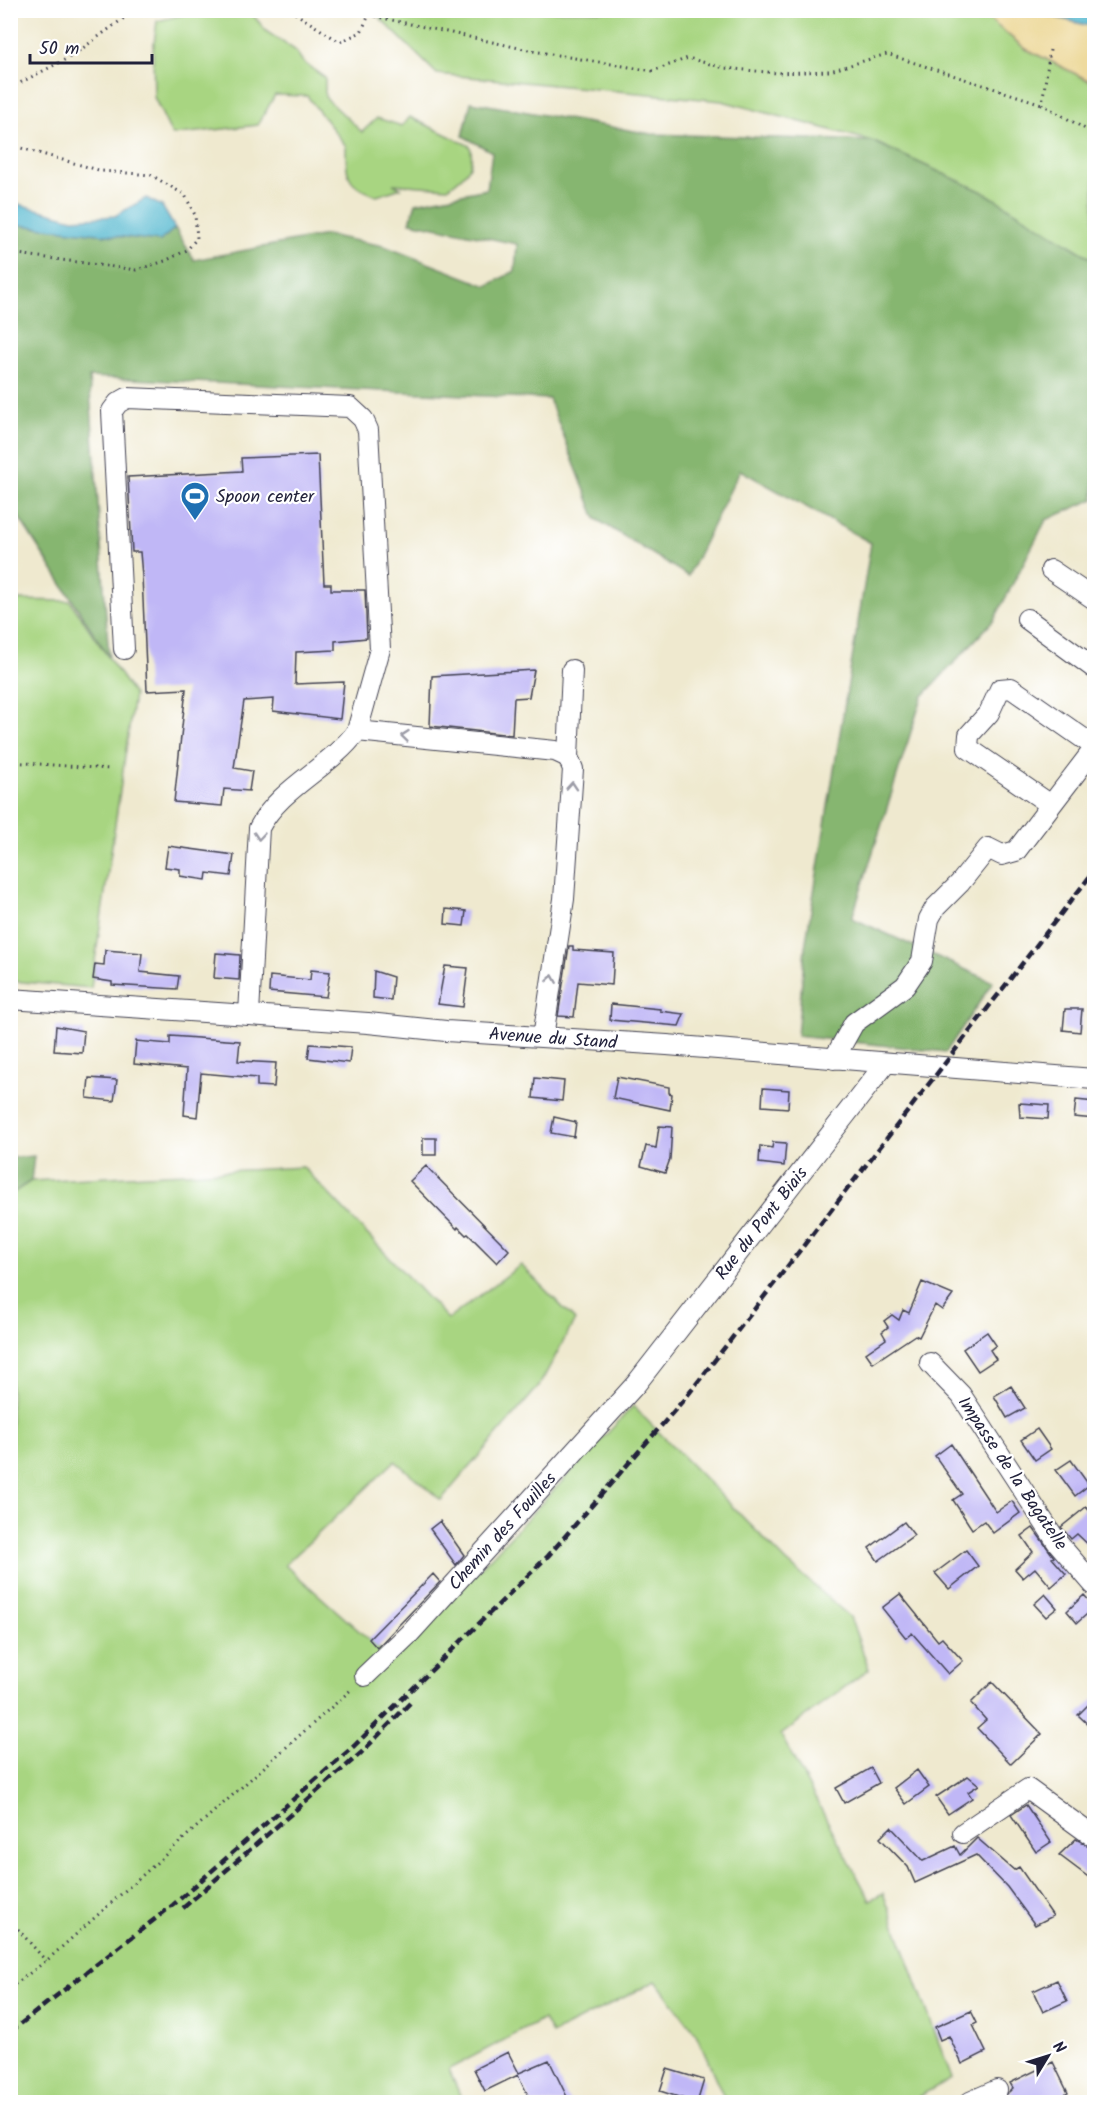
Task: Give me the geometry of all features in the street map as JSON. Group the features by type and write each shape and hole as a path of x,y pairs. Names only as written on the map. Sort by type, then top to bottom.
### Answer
{"street":[{"path":"124,649 112,411 118,403 127,398 350,407 363,418 368,430 380,613 380,649 357,731 334,756 267,811 259,828 249,1014"},
{"path":"1051,570 1095,599"},
{"path":"1027,619 1095,668"},
{"path":"543,1037 564,899 573,769 568,757 572,670"},
{"path":"834,1059 854,1023 905,986 922,961 929,919 935,908 960,883 988,849 1002,855 1016,850 1051,805 1095,748 1011,688 1000,689 989,713 969,735 968,748 1051,805"},
{"path":"357,731 555,751 568,757"},
{"name":"Avenue du Stand","path":"10,999 249,1014 1095,1079"},
{"name":"Rue du Pont Biais","path":"636,1384 886,1063"},
{"name":"Impasse de la Bagatelle","path":"930,1363 961,1395 1057,1542 1095,1585"},
{"name":"Chemin des Fouilles","path":"365,1676 417,1625 636,1384"},
{"path":"963,1833 1028,1789 1095,1838"},
{"path":"970,2103 997,2090"}],"path":[{"path":"10,88 72,56 135,10"},
{"path":"290,10 340,42 361,32 369,15"},
{"path":"366,10 369,15 533,51 653,71 688,58 724,68 777,73 830,71 886,54 1042,104 1095,134"},
{"path":"1042,104 1050,50"},
{"path":"10,145 102,171 151,175 185,195 195,215 197,238 188,250 165,261 136,270 10,253"},
{"path":"10,762 110,770"},
{"path":"10,1988 46,1961 365,1676"},
{"path":"10,1920 46,1961"}],"green space":[{"path":"203,10 239,11 253,15 267,32 295,50 303,62 325,78 325,97 362,132 377,118 402,126 410,117 470,146 470,166 448,188 393,184 401,188 377,196 367,192 350,178 346,146 307,96 275,95 258,125 172,135 154,97 153,51 157,21"},
{"path":"373,11 979,11 1026,49 1094,83 1094,260 985,193 872,141 722,101 437,74"},
{"path":"471,102 651,134 872,141 985,193 1094,260 1094,499 1046,520 994,620 922,697 852,918 993,982 946,1052 797,1036 805,947 871,543 740,470 688,576 596,519 549,399 89,377 109,657 11,505 11,224 160,241 175,228 194,260 326,235 384,246 487,286 515,271 517,244 410,222 416,203 487,189 492,152 463,136"},
{"path":"11,600 70,601 134,695 91,988 11,981"},
{"path":"34,1156 31,1181 11,1194 11,1158"},
{"path":"303,1167 448,1319 521,1265 575,1320 539,1386 441,1500 395,1461 285,1565 393,1661 633,1406 786,1561 850,1617 869,1669 781,1735 870,1900 883,1893 952,2078 909,2102 726,2102 696,2034 656,1981 552,2034 544,2019 449,2069 462,2100 456,2102 11,2102 11,1194 31,1181"}],"sand":[{"path":"979,11 1031,11 1094,27 1094,83 1026,49"}],"water":[{"path":"1031,11 1094,11 1094,27"},
{"path":"146,198 162,206 175,228 160,241 11,224 11,202 73,219 115,216"}],"building":[{"path":"318,455 324,584 331,584 331,590 365,590 367,638 335,641 335,650 296,652 295,684 344,682 340,719 273,711 274,699 244,701 234,768 252,771 249,791 224,789 222,806 174,802 186,689 147,691 140,552 132,552 128,477 242,471 241,458"},
{"path":"534,670 529,697 514,698 512,735 430,726 432,676"},
{"path":"168,846 234,855 231,876 207,873 206,880 180,876 180,869 165,867"},
{"path":"446,909 466,911 464,926 445,924"},
{"path":"569,946 573,946 573,950 614,953 612,985 578,982 574,1017 558,1016"},
{"path":"105,950 142,953 140,972 179,976 177,989 112,985 112,982 93,979 95,964 104,965"},
{"path":"216,953 240,955 239,980 214,978"},
{"path":"445,966 468,968 463,1007 438,1004"},
{"path":"311,970 330,972 326,997 269,992 270,976 310,980"},
{"path":"374,971 393,977 391,1000 373,998"},
{"path":"611,1004 684,1014 679,1026 610,1020"},
{"path":"1065,1009 1082,1009 1080,1032 1063,1030"},
{"path":"56,1026 84,1031 82,1053 54,1051"},
{"path":"170,1036 240,1041 238,1061 276,1063 274,1087 257,1086 257,1078 201,1073 197,1117 184,1115 187,1069 134,1064 136,1041 170,1044"},
{"path":"310,1044 351,1047 349,1063 308,1058"},
{"path":"617,1077 669,1087 669,1093 672,1094 670,1110 613,1098"},
{"path":"89,1078 117,1080 114,1101 87,1098"},
{"path":"535,1078 564,1081 562,1101 533,1098"},
{"path":"763,1088 789,1090 788,1108 762,1106"},
{"path":"1076,1100 1095,1102 1095,1119 1074,1117"},
{"path":"1019,1103 1049,1105 1048,1119 1020,1117"},
{"path":"554,1117 576,1122 574,1137 551,1133"},
{"path":"659,1126 672,1127 670,1159 665,1173 641,1166 646,1146 656,1148"},
{"path":"423,1138 436,1138 436,1155 423,1155"},
{"path":"773,1142 786,1143 784,1166 759,1163 760,1146 772,1148"},
{"path":"426,1166 509,1250 497,1263 468,1234 466,1235 458,1227 457,1229 410,1181"},
{"path":"922,1282 953,1295 942,1310 935,1305 919,1337 915,1335 873,1363 866,1353 886,1339 882,1332 888,1327 884,1321 892,1315 899,1320 903,1310 909,1313"},
{"path":"987,1332 996,1345 990,1350 996,1359 978,1371 963,1349"},
{"path":"1011,1386 1025,1408 1007,1418 994,1396"},
{"path":"1037,1429 1051,1449 1035,1460 1021,1440"},
{"path":"951,1444 996,1512 1012,1501 1020,1513 993,1533 984,1521 972,1529 953,1500 962,1494 935,1456"},
{"path":"1071,1460 1089,1485 1075,1496 1056,1470"},
{"path":"1086,1507 1095,1517 1095,1551 1077,1534 1071,1539 1061,1527"},
{"path":"440,1521 464,1555 456,1565 430,1529"},
{"path":"904,1522 914,1535 878,1561 869,1548"},
{"path":"1033,1528 1054,1557 1052,1558 1066,1574 1051,1587 1035,1568 1023,1578 1015,1569 1033,1552 1022,1536"},
{"path":"966,1550 978,1566 949,1589 935,1573"},
{"path":"433,1574 440,1582 377,1648 369,1639"},
{"path":"900,1594 938,1641 942,1638 963,1661 948,1674 912,1633 906,1638 882,1608"},
{"path":"1045,1594 1057,1608 1046,1617 1034,1604"},
{"path":"1084,1595 1095,1607 1077,1623 1067,1611"},
{"path":"992,1682 1042,1734 1011,1764 977,1728 986,1720 971,1703"},
{"path":"1095,1698 1095,1731 1078,1715"},
{"path":"871,1768 879,1783 844,1803 836,1788"},
{"path":"917,1770 929,1787 906,1804 894,1788"},
{"path":"968,1776 979,1785 968,1792 972,1798 948,1814 936,1797"},
{"path":"1026,1805 1051,1842 1036,1852 1011,1815"},
{"path":"891,1827 923,1861 955,1846 960,1855 977,1838 1014,1870 1019,1867 1053,1916 1035,1925 1007,1887 976,1855 915,1883 908,1867 880,1838"},
{"path":"1076,1839 1095,1849 1095,1882 1059,1855"},
{"path":"1057,1980 1067,2001 1043,2012 1033,1991"},
{"path":"971,2011 977,2023 973,2025 986,2052 962,2064 949,2036 940,2040 935,2027"},
{"path":"508,2052 519,2073 549,2060 570,2103 532,2103 518,2075 485,2091 474,2069"},
{"path":"1053,2062 1068,2093 1051,2103 998,2103 1013,2088 1010,2083"},
{"path":"667,2069 704,2080 697,2103 660,2091"}],"railway":[{"path":"10,2032 173,1905 354,1746 548,1556 687,1396 1094,871"},
{"path":"183,1908 361,1753 410,1703"}],"place":[{"name":"Spoon center","path":"195,522"}]}
